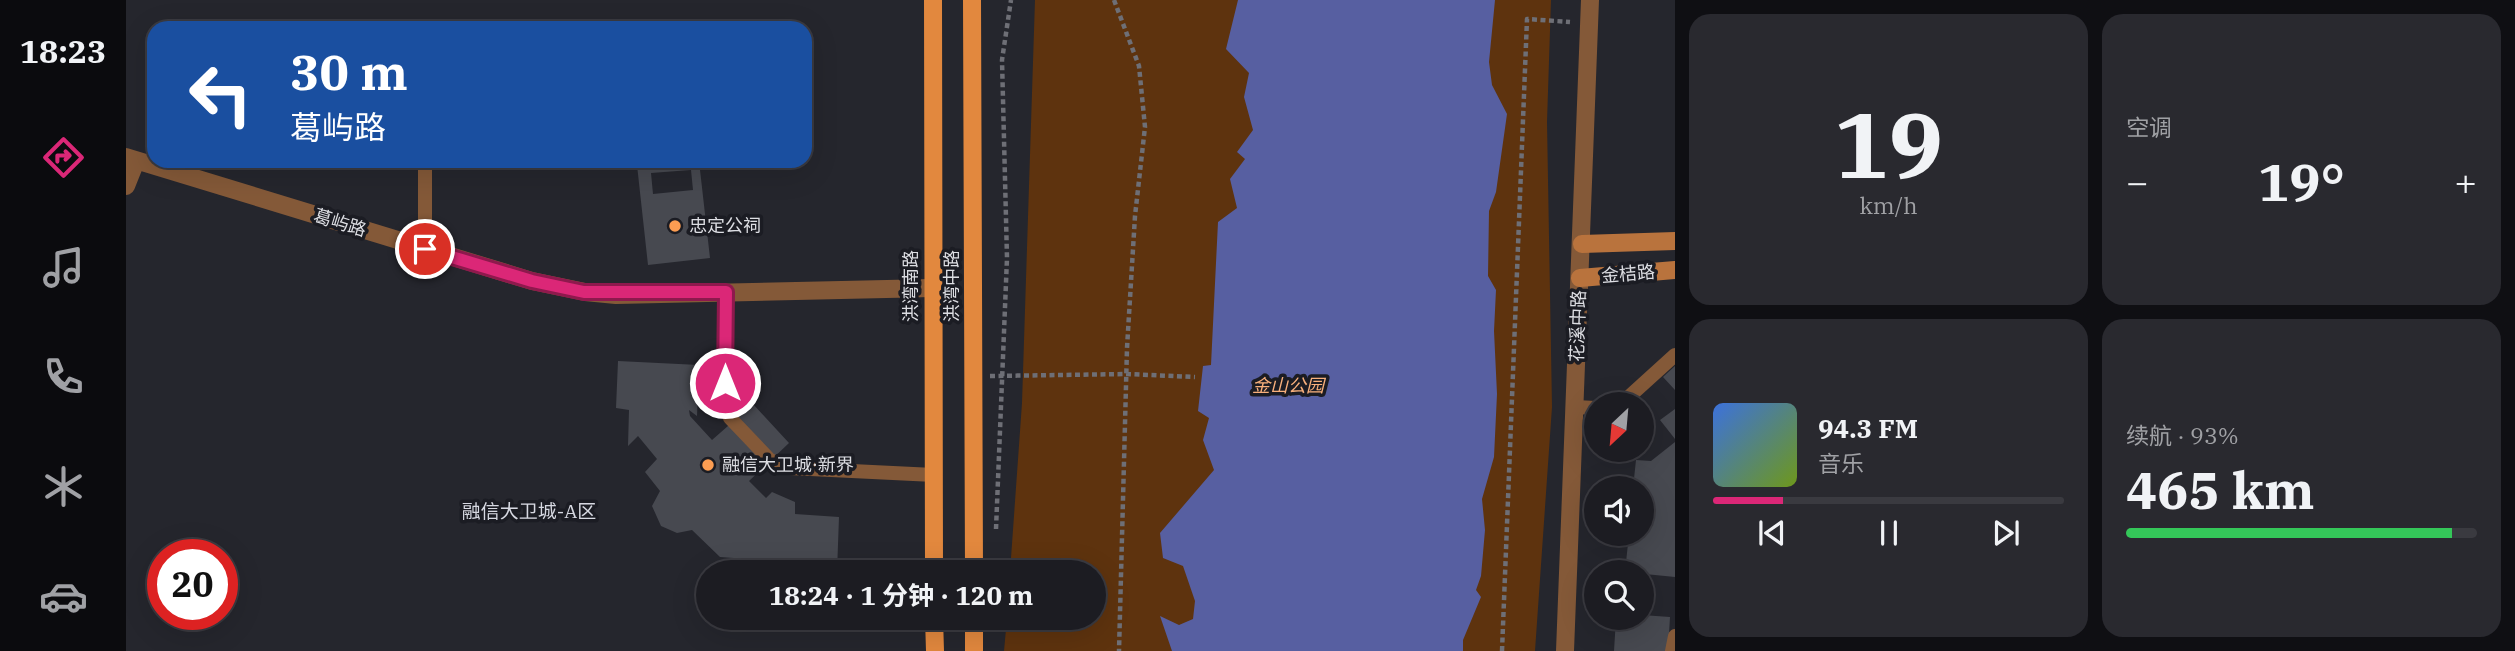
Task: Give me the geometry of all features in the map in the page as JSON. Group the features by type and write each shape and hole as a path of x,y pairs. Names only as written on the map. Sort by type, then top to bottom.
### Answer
{"main road":[{"name":"洪湾南路","path":"933,0 934,560"},
{"name":"洪湾中路","path":"972,0 974,560"},
{"path":"1581,244 1675,241"},
{"name":"金桔路","path":"1580,278 1675,270"},
{"path":"934,630 935,651"},
{"path":"974,630 974,651"}],"street":[{"name":"花溪中路","path":"1565,651 1590,0"},
{"path":"126,186 131,159"},
{"name":"葛屿路","path":"160,168 532,281 584,292 932,288"}],"lane":[{"path":"425,168 425,249"},
{"path":"726,292 726,403 738,429 770,460 790,468 934,475"},
{"path":"1634,392 1675,355"},
{"path":"1576,407 1584,407"},
{"path":"1672,651 1675,636"}],"path":[{"path":"996,532 1007,258 1002,60 1011,0"},
{"path":"1114,0 1139,66 1145,127 1135,216 1127,374 1119,651"},
{"path":"1502,651 1527,19 1589,23"},
{"path":"1002,374 1195,377"}],"green space":[{"name":"金山公园","path":"1035,0 1551,0 1547,122 1552,407 1535,651 1004,651 1006,630 1106,630 1106,560 1011,560 1022,403"}],"water":[{"path":"1238,0 1495,0 1489,62 1492,85 1507,114 1496,192 1489,211 1488,276 1496,290 1494,331 1497,394 1494,457 1482,499 1485,530 1481,576 1476,590 1481,597 1463,640 1463,651 1172,651 1160,616 1179,625 1193,619 1195,601 1183,566 1163,558 1160,533 1214,470 1203,440 1209,418 1198,411 1203,366 1211,365 1218,222 1237,208 1230,179 1245,159 1237,152 1253,130 1244,97 1249,73 1226,49"}],"building":[{"name":"忠定公祠","path":"637,168 700,168 710,258 648,265","holes":["691,170 693,190 653,194 651,173"]},
{"name":"融信大卫城·新界","path":"618,361 699,365 697,416 689,410 690,416 712,440 753,404 789,443 749,481 766,498 772,492 795,502 795,514 839,517 837,560 720,557 692,530 677,533 661,526 652,506 660,491 645,472 657,459 638,436 628,446 629,410 616,408"},
{"path":"1675,366 1675,390 1663,377"},
{"path":"1675,409 1675,439 1660,420"},
{"path":"1675,442 1675,577 1654,575 1654,560 1626,560 1628,546 1654,546 1654,476 1634,476 1636,462 1654,462 1654,459"},
{"path":"1654,616 1670,617 1668,651 1614,651 1615,630 1654,630"}],"place":[{"name":"忠定公祠","path":"675,226"},
{"name":"融信大卫城·新界","path":"708,465"}],"district":[{"name":"融信大卫城-A区","path":"529,511"}],"route":[{"path":"425,249 532,281 584,292 616,295 726,292 725,383"}]}
